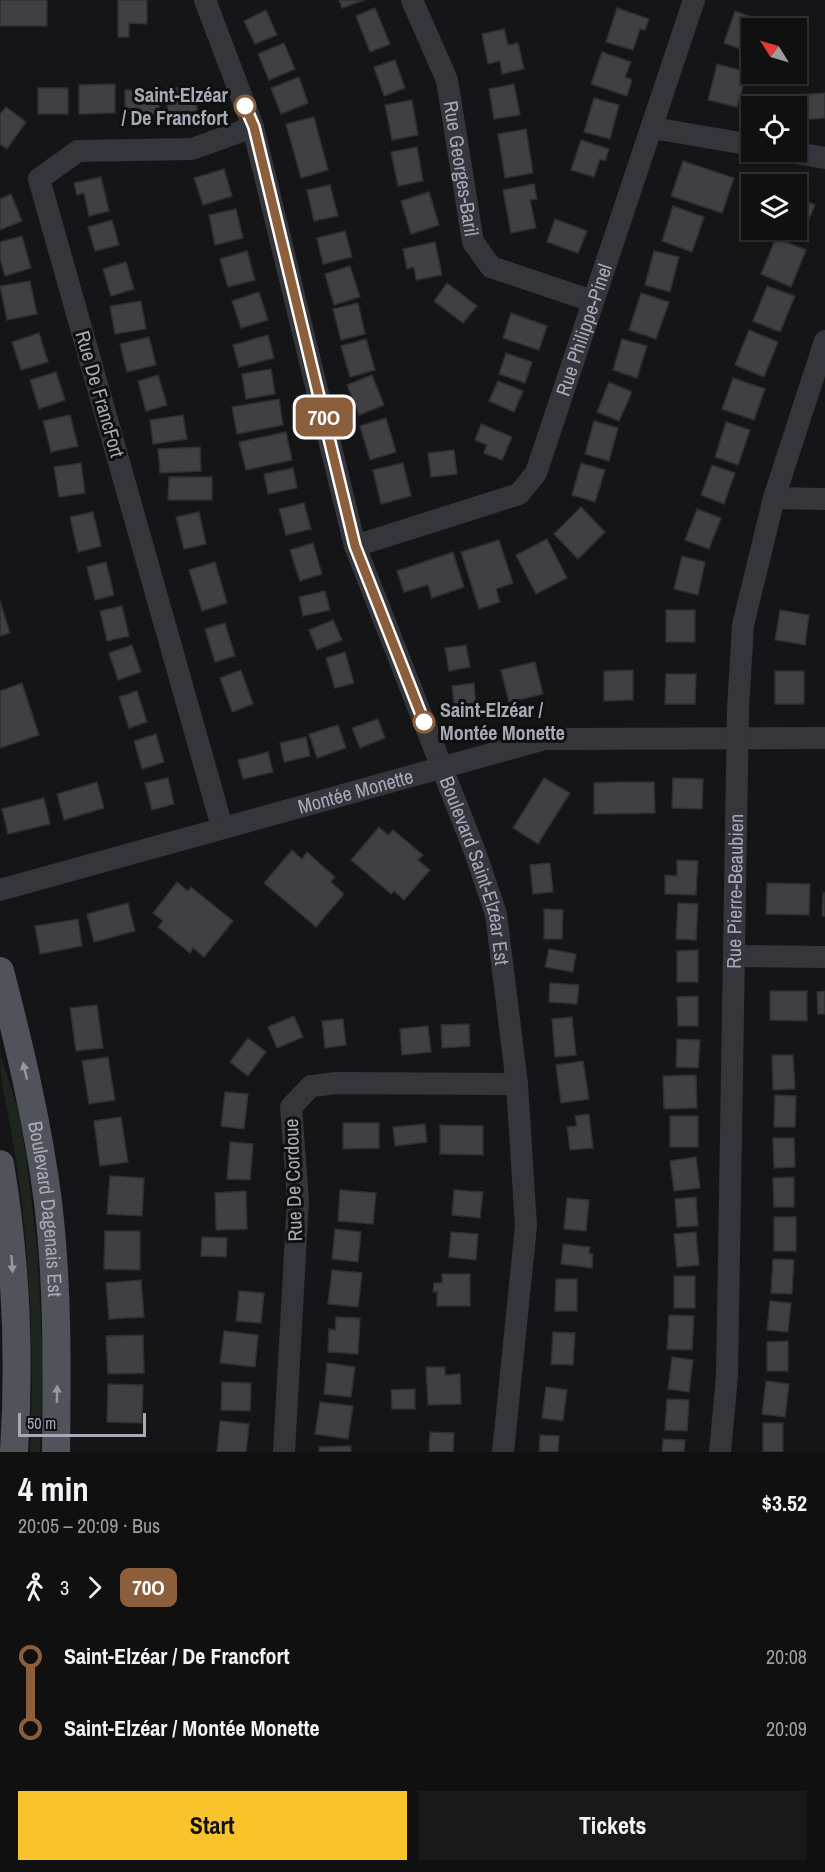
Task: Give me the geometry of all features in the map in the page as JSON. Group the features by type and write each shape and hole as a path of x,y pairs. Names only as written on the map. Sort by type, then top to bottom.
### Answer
{"main road":[{"name":"Boulevard Dagenais Est","path":"0,971 36,1121 48,1205 57,1325 56,1452"},
{"name":"Boulevard Dagenais Est","path":"0,1164 15,1298 17,1389 15,1452"}],"street":[{"name":"Boulevard Saint-Elzéar Est","path":"205,0 254,127 355,546 475,852 495,914 517,1084 526,1226 503,1452"},
{"name":"Rue Georges-Baril","path":"412,0 447,80 473,242 491,267 592,301"},
{"name":"Rue Philippe-Pinel","path":"355,546 519,494 536,473 694,0"},
{"name":"Rue De FrancFort","path":"222,827 39,179 78,151 192,149 254,127"},
{"path":"652,128 741,143"},
{"path":"807,155 825,158"},
{"name":"Rue Pierre-Beaubien","path":"720,1452 727,1376 738,737 743,625 774,498 825,341"},
{"path":"774,498 825,499"},
{"name":"Montée Monette","path":"0,890 530,742 554,738 825,738"},
{"path":"735,956 825,957"},
{"name":"Rue De Cordoue","path":"284,1452 298,1200 291,1107 311,1086 336,1083 517,1084"}],"shaded area":[{"path":"0,1054 18,1109 37,1247 43,1361 40,1452 30,1452 32,1359 28,1266 22,1204 2,1085"}],"building":[{"path":"0,0 47,0 47,26 0,26"},
{"path":"118,0 147,0 147,24 129,23 129,37 118,37"},
{"path":"339,0 365,0 342,8"},
{"path":"375,8 390,44 370,52 356,16"},
{"path":"617,8 649,19 645,30 640,29 633,50 606,42"},
{"path":"266,10 277,35 255,44 244,21"},
{"path":"735,11 754,18 741,18 741,49 724,43"},
{"path":"504,29 508,45 518,43 524,69 502,74 500,61 488,64 482,34"},
{"path":"284,43 295,69 269,80 258,54"},
{"path":"602,52 631,62 625,77 632,80 627,96 591,84"},
{"path":"395,60 405,88 384,96 374,67"},
{"path":"717,64 741,70 741,84 744,84 737,107 708,100"},
{"path":"299,77 308,103 281,114 271,88"},
{"path":"115,84 115,113 79,114 79,85"},
{"path":"514,84 520,115 494,119 489,89"},
{"path":"196,87 197,111 167,112 167,88"},
{"path":"38,88 68,88 68,114 38,114"},
{"path":"125,90 159,90 159,114 125,114"},
{"path":"825,93 825,118 807,119 807,96 797,95"},
{"path":"594,98 619,105 610,139 584,132"},
{"path":"412,100 418,135 392,140 385,105"},
{"path":"6,107 26,122 7,149 0,144 0,114"},
{"path":"314,117 328,170 301,178 286,124"},
{"path":"526,129 533,173 505,178 498,134"},
{"path":"581,140 609,149 605,161 600,159 594,177 571,170"},
{"path":"417,147 423,181 398,186 391,152"},
{"path":"683,161 734,178 722,213 671,196"},
{"path":"224,169 232,196 203,205 194,178"},
{"path":"101,177 109,211 89,216 84,193 77,195 74,183"},
{"path":"534,184 537,199 530,200 536,228 511,233 503,190"},
{"path":"330,185 338,216 314,221 307,190"},
{"path":"429,192 439,225 411,234 401,201"},
{"path":"11,194 22,221 0,230 0,199"},
{"path":"807,202 815,205 807,224"},
{"path":"673,206 704,217 692,252 662,241"},
{"path":"236,209 243,238 215,245 209,215"},
{"path":"555,219 587,231 578,253 547,242"},
{"path":"112,220 119,245 95,251 88,227"},
{"path":"345,231 352,257 323,264 317,238"},
{"path":"22,236 31,268 5,276 0,259 0,242"},
{"path":"775,240 806,250 791,287 761,274"},
{"path":"435,242 442,275 416,280 414,267 407,269 403,249"},
{"path":"247,251 255,280 228,287 220,259"},
{"path":"654,251 679,257 670,292 645,285"},
{"path":"126,262 134,289 111,296 103,269"},
{"path":"350,266 360,297 334,305 325,274"},
{"path":"30,281 37,314 7,320 0,286"},
{"path":"447,283 477,306 463,323 434,301"},
{"path":"767,286 795,296 780,332 753,321"},
{"path":"259,292 268,320 241,328 232,301"},
{"path":"641,293 669,302 656,339 629,330"},
{"path":"141,301 146,329 115,334 110,306"},
{"path":"358,303 365,334 341,340 333,309"},
{"path":"511,313 547,326 539,350 503,338"},
{"path":"749,330 778,342 764,377 735,365"},
{"path":"39,333 48,362 21,370 12,342"},
{"path":"268,335 274,358 239,367 233,345"},
{"path":"149,337 156,365 127,372 120,344"},
{"path":"366,339 375,370 350,377 341,346"},
{"path":"622,339 647,346 637,378 613,370"},
{"path":"506,353 532,362 525,383 499,374"},
{"path":"271,369 275,394 246,399 242,374"},
{"path":"56,372 65,400 39,409 30,380"},
{"path":"158,375 167,405 146,411 138,381"},
{"path":"372,375 384,405 359,415 347,385"},
{"path":"733,378 765,389 754,420 722,409"},
{"path":"498,381 523,391 514,412 489,401"},
{"path":"609,382 632,392 619,421 597,412"},
{"path":"279,399 283,425 237,434 232,407"},
{"path":"70,415 78,446 51,452 43,421"},
{"path":"183,415 187,439 153,444 150,420"},
{"path":"386,418 396,452 370,460 360,426"},
{"path":"594,421 618,428 609,461 585,454"},
{"path":"726,422 750,430 738,465 715,457"},
{"path":"481,424 512,437 502,460 484,453 487,445 475,440"},
{"path":"286,432 292,460 246,470 239,442"},
{"path":"200,447 201,471 160,473 158,449"},
{"path":"454,450 457,474 431,477 428,453"},
{"path":"81,463 85,493 59,497 54,467"},
{"path":"403,463 411,496 381,504 373,470"},
{"path":"581,463 605,470 595,502 572,495"},
{"path":"712,465 735,473 724,504 701,495"},
{"path":"293,468 297,488 268,494 264,474"},
{"path":"169,477 212,477 212,500 168,500"},
{"path":"304,503 311,529 286,535 279,509"},
{"path":"581,507 605,532 578,559 554,534"},
{"path":"697,509 721,518 709,549 685,540"},
{"path":"93,512 101,546 78,552 70,517"},
{"path":"199,512 206,544 184,549 176,517"},
{"path":"547,539 567,578 536,594 516,555"},
{"path":"499,540 513,583 496,589 500,602 479,609 461,552"},
{"path":"313,543 322,574 300,581 290,550"},
{"path":"453,552 464,587 432,598 428,585 404,592 397,571"},
{"path":"682,556 705,562 698,595 674,589"},
{"path":"106,562 114,595 95,600 87,567"},
{"path":"215,562 227,603 202,611 189,570"},
{"path":"325,591 330,610 303,616 299,597"},
{"path":"0,601 10,633 0,636"},
{"path":"122,606 129,636 107,641 100,611"},
{"path":"666,610 695,610 695,642 666,642"},
{"path":"780,610 809,615 805,645 775,640"},
{"path":"333,620 342,640 317,650 309,630"},
{"path":"225,623 235,656 215,662 205,629"},
{"path":"132,645 141,672 118,680 109,653"},
{"path":"466,645 470,667 449,671 445,648"},
{"path":"345,652 354,683 335,688 326,658"},
{"path":"535,662 543,694 509,702 501,670"},
{"path":"241,670 253,704 232,712 220,678"},
{"path":"633,670 633,700 604,701 604,671"},
{"path":"775,671 804,671 804,704 775,704"},
{"path":"666,674 696,674 695,704 665,704"},
{"path":"22,683 39,735 0,748 0,691"},
{"path":"474,683 476,707 455,710 452,686"},
{"path":"137,691 147,722 129,728 119,697"},
{"path":"378,719 385,738 360,748 352,728"},
{"path":"338,725 346,748 317,758 309,734"},
{"path":"156,734 164,762 142,769 134,741"},
{"path":"306,737 310,756 284,762 280,743"},
{"path":"268,752 273,772 243,779 238,760"},
{"path":"168,778 174,804 152,810 145,783"},
{"path":"544,778 570,793 538,844 513,828"},
{"path":"673,778 703,779 702,809 672,808"},
{"path":"97,782 104,808 64,820 57,794"},
{"path":"654,782 655,813 594,814 594,783"},
{"path":"44,798 50,824 8,834 2,809"},
{"path":"379,827 388,835 393,830 423,855 418,860 430,870 404,900 394,891 391,894 351,860"},
{"path":"292,850 302,859 307,852 335,877 331,882 344,894 316,927 264,883"},
{"path":"677,860 698,861 696,895 665,894 665,875 677,876"},
{"path":"550,863 553,892 533,894 530,865"},
{"path":"177,882 188,891 191,887 233,921 204,957 193,948 190,953 158,927 163,921 153,913"},
{"path":"767,883 810,884 809,915 766,914"},
{"path":"823,893 825,893 825,916 822,916"},
{"path":"128,903 135,931 94,942 87,914"},
{"path":"678,903 698,904 696,940 676,939"},
{"path":"544,909 563,910 562,939 544,939"},
{"path":"78,919 82,946 40,954 35,926"},
{"path":"549,949 576,954 573,972 545,967"},
{"path":"698,950 698,982 677,982 677,951"},
{"path":"550,983 579,985 577,1004 549,1002"},
{"path":"770,991 807,991 807,1021 770,1020"},
{"path":"825,991 825,1014 818,1014 817,992"},
{"path":"698,996 698,1026 678,1026 677,997"},
{"path":"97,1005 103,1048 76,1051 70,1008"},
{"path":"294,1016 303,1037 277,1048 268,1027"},
{"path":"572,1017 576,1055 555,1057 552,1019"},
{"path":"343,1019 346,1045 325,1048 322,1021"},
{"path":"469,1024 470,1046 442,1048 441,1025"},
{"path":"428,1026 431,1052 402,1055 400,1029"},
{"path":"248,1038 266,1052 248,1076 230,1062"},
{"path":"677,1039 700,1040 698,1068 676,1067"},
{"path":"772,1055 793,1055 795,1089 773,1090"},
{"path":"108,1057 115,1100 89,1104 82,1061"},
{"path":"583,1061 589,1099 561,1103 556,1065"},
{"path":"696,1075 697,1108 664,1109 663,1076"},
{"path":"225,1092 248,1094 244,1129 221,1126"},
{"path":"775,1095 796,1096 795,1127 774,1127"},
{"path":"589,1114 593,1148 570,1150 567,1127 577,1126 575,1116"},
{"path":"670,1116 698,1116 698,1147 670,1147"},
{"path":"121,1117 128,1162 100,1166 94,1121"},
{"path":"343,1123 379,1123 379,1148 343,1149"},
{"path":"425,1124 427,1142 395,1146 393,1127"},
{"path":"440,1125 483,1126 483,1155 440,1154"},
{"path":"773,1138 794,1138 795,1167 774,1168"},
{"path":"230,1142 253,1144 250,1180 227,1179"},
{"path":"696,1157 700,1188 674,1191 670,1161"},
{"path":"110,1176 144,1178 142,1216 107,1214"},
{"path":"794,1177 794,1207 774,1207 773,1178"},
{"path":"340,1190 376,1193 373,1224 338,1221"},
{"path":"454,1190 483,1192 480,1218 452,1215"},
{"path":"246,1191 247,1229 216,1230 215,1193"},
{"path":"696,1197 698,1226 677,1227 675,1199"},
{"path":"567,1198 589,1200 586,1231 564,1229"},
{"path":"774,1217 796,1217 796,1251 774,1251"},
{"path":"335,1229 361,1232 358,1262 332,1259"},
{"path":"105,1231 140,1231 140,1270 104,1269"},
{"path":"451,1232 478,1234 476,1260 449,1257"},
{"path":"696,1232 699,1265 677,1267 674,1234"},
{"path":"202,1237 227,1238 226,1257 201,1256"},
{"path":"563,1244 590,1247 589,1253 593,1254 592,1268 561,1264"},
{"path":"773,1259 794,1260 792,1294 771,1293"},
{"path":"332,1270 362,1273 358,1307 328,1304"},
{"path":"442,1274 470,1274 470,1306 437,1306 437,1292 433,1292 434,1283 442,1283"},
{"path":"674,1276 695,1276 695,1308 674,1308"},
{"path":"556,1279 577,1279 577,1311 555,1311"},
{"path":"141,1280 144,1317 109,1319 106,1283"},
{"path":"239,1291 264,1293 261,1323 236,1321"},
{"path":"770,1301 791,1303 788,1332 767,1330"},
{"path":"669,1315 694,1316 692,1350 667,1349"},
{"path":"336,1317 360,1318 358,1354 328,1352 329,1329 335,1330"},
{"path":"224,1331 258,1335 255,1367 220,1363"},
{"path":"553,1332 575,1333 573,1365 551,1364"},
{"path":"143,1335 144,1373 108,1374 106,1336"},
{"path":"788,1341 788,1371 767,1371 767,1342"},
{"path":"672,1357 693,1360 689,1392 668,1389"},
{"path":"327,1363 355,1367 351,1397 324,1394"},
{"path":"426,1367 445,1367 445,1375 460,1374 461,1404 428,1405"},
{"path":"766,1381 789,1384 785,1417 762,1414"},
{"path":"222,1382 251,1383 250,1411 221,1410"},
{"path":"108,1384 143,1385 142,1423 107,1422"},
{"path":"546,1387 567,1390 563,1421 542,1418"},
{"path":"415,1389 415,1409 392,1409 391,1390"},
{"path":"667,1399 689,1400 687,1431 665,1430"},
{"path":"320,1402 353,1406 348,1439 315,1434"},
{"path":"220,1421 249,1424 246,1452 217,1452"},
{"path":"763,1423 783,1423 783,1452 763,1452"},
{"path":"430,1432 454,1433 453,1452 429,1452"},
{"path":"540,1435 559,1436 558,1452 539,1452"},
{"path":"663,1439 685,1440 684,1452 662,1452"},
{"path":"351,1446 351,1452 319,1452 319,1447"}],"bus line":[{"name":"70O","path":"245,106 254,127 355,546 424,722"}],"place":[{"name":"Saint-Elzéar / De Francfort","path":"245,106"},
{"name":"Saint-Elzéar / Montée Monette","path":"424,722"}]}
